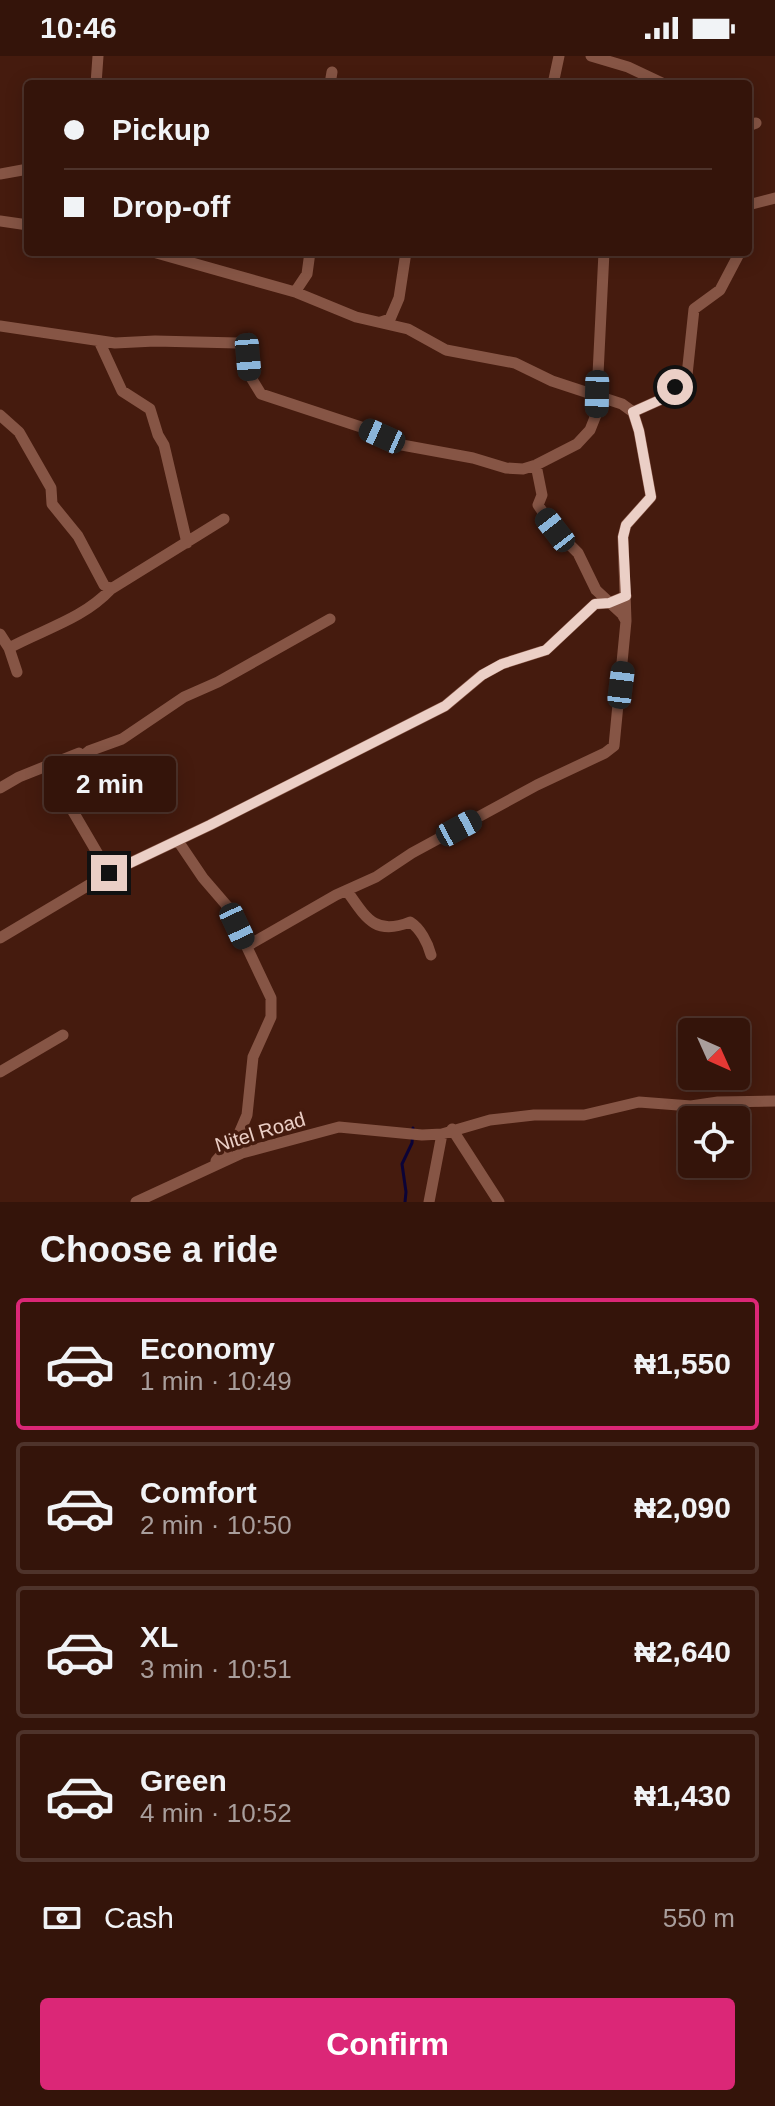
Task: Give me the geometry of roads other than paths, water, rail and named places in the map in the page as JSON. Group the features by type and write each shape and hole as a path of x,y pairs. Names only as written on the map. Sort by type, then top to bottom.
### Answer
{"street":[{"path":"96,80 98,56"},
{"path":"554,80 559,56"},
{"path":"591,56 628,67 656,80"},
{"path":"0,174 24,170"},
{"path":"752,204 775,198"},
{"path":"0,221 24,224"},
{"path":"295,292 307,274 309,256"},
{"path":"381,322 390,319 399,298 405,256"},
{"path":"0,326 99,341 238,343 245,349 250,376 261,394 426,451 523,469 577,444 590,430 596,415 604,256"},
{"path":"633,412 662,399 687,375 694,309 720,290 738,256"},
{"path":"184,257 295,292 356,317 408,329 446,350 515,363 552,381 622,404 633,412 639,431 651,497 626,525 623,537 626,621 614,746 412,853 376,877 307,911 247,946"},
{"path":"99,341 122,391 150,409 164,445 187,543"},
{"path":"0,415 19,432 51,488 52,504 78,536 104,585 111,589"},
{"path":"536,465 542,495 538,505 555,530 578,553 596,590 626,621"},
{"path":"9,648 39,632 68,622 99,602 111,589 224,519"},
{"path":"0,938 109,873 445,706 482,675 502,664 546,650 595,604 609,603 626,596"},
{"path":"109,873 54,779 89,751 122,739 184,697 218,682 330,619"},
{"path":"0,634 9,648 17,672"},
{"path":"0,788 108,737 115,735 122,739"},
{"path":"178,841 203,878 228,907 271,998 271,1017 253,1057 247,1115 238,1136 213,1165"},
{"path":"347,891 365,916 380,926 389,929 410,922 414,924 429,944 431,955"},
{"path":"0,1072 63,1035"},
{"name":"Nitel Road","path":"136,1202 242,1153 339,1127 403,1135 447,1132 490,1120 534,1115 584,1115 639,1102 691,1106 775,1101"},
{"path":"429,1202 447,1132"},
{"path":"447,1132 499,1202"}],"waterway":[{"path":"405,1202 402,1164 412,1143 413,1128"}]}
